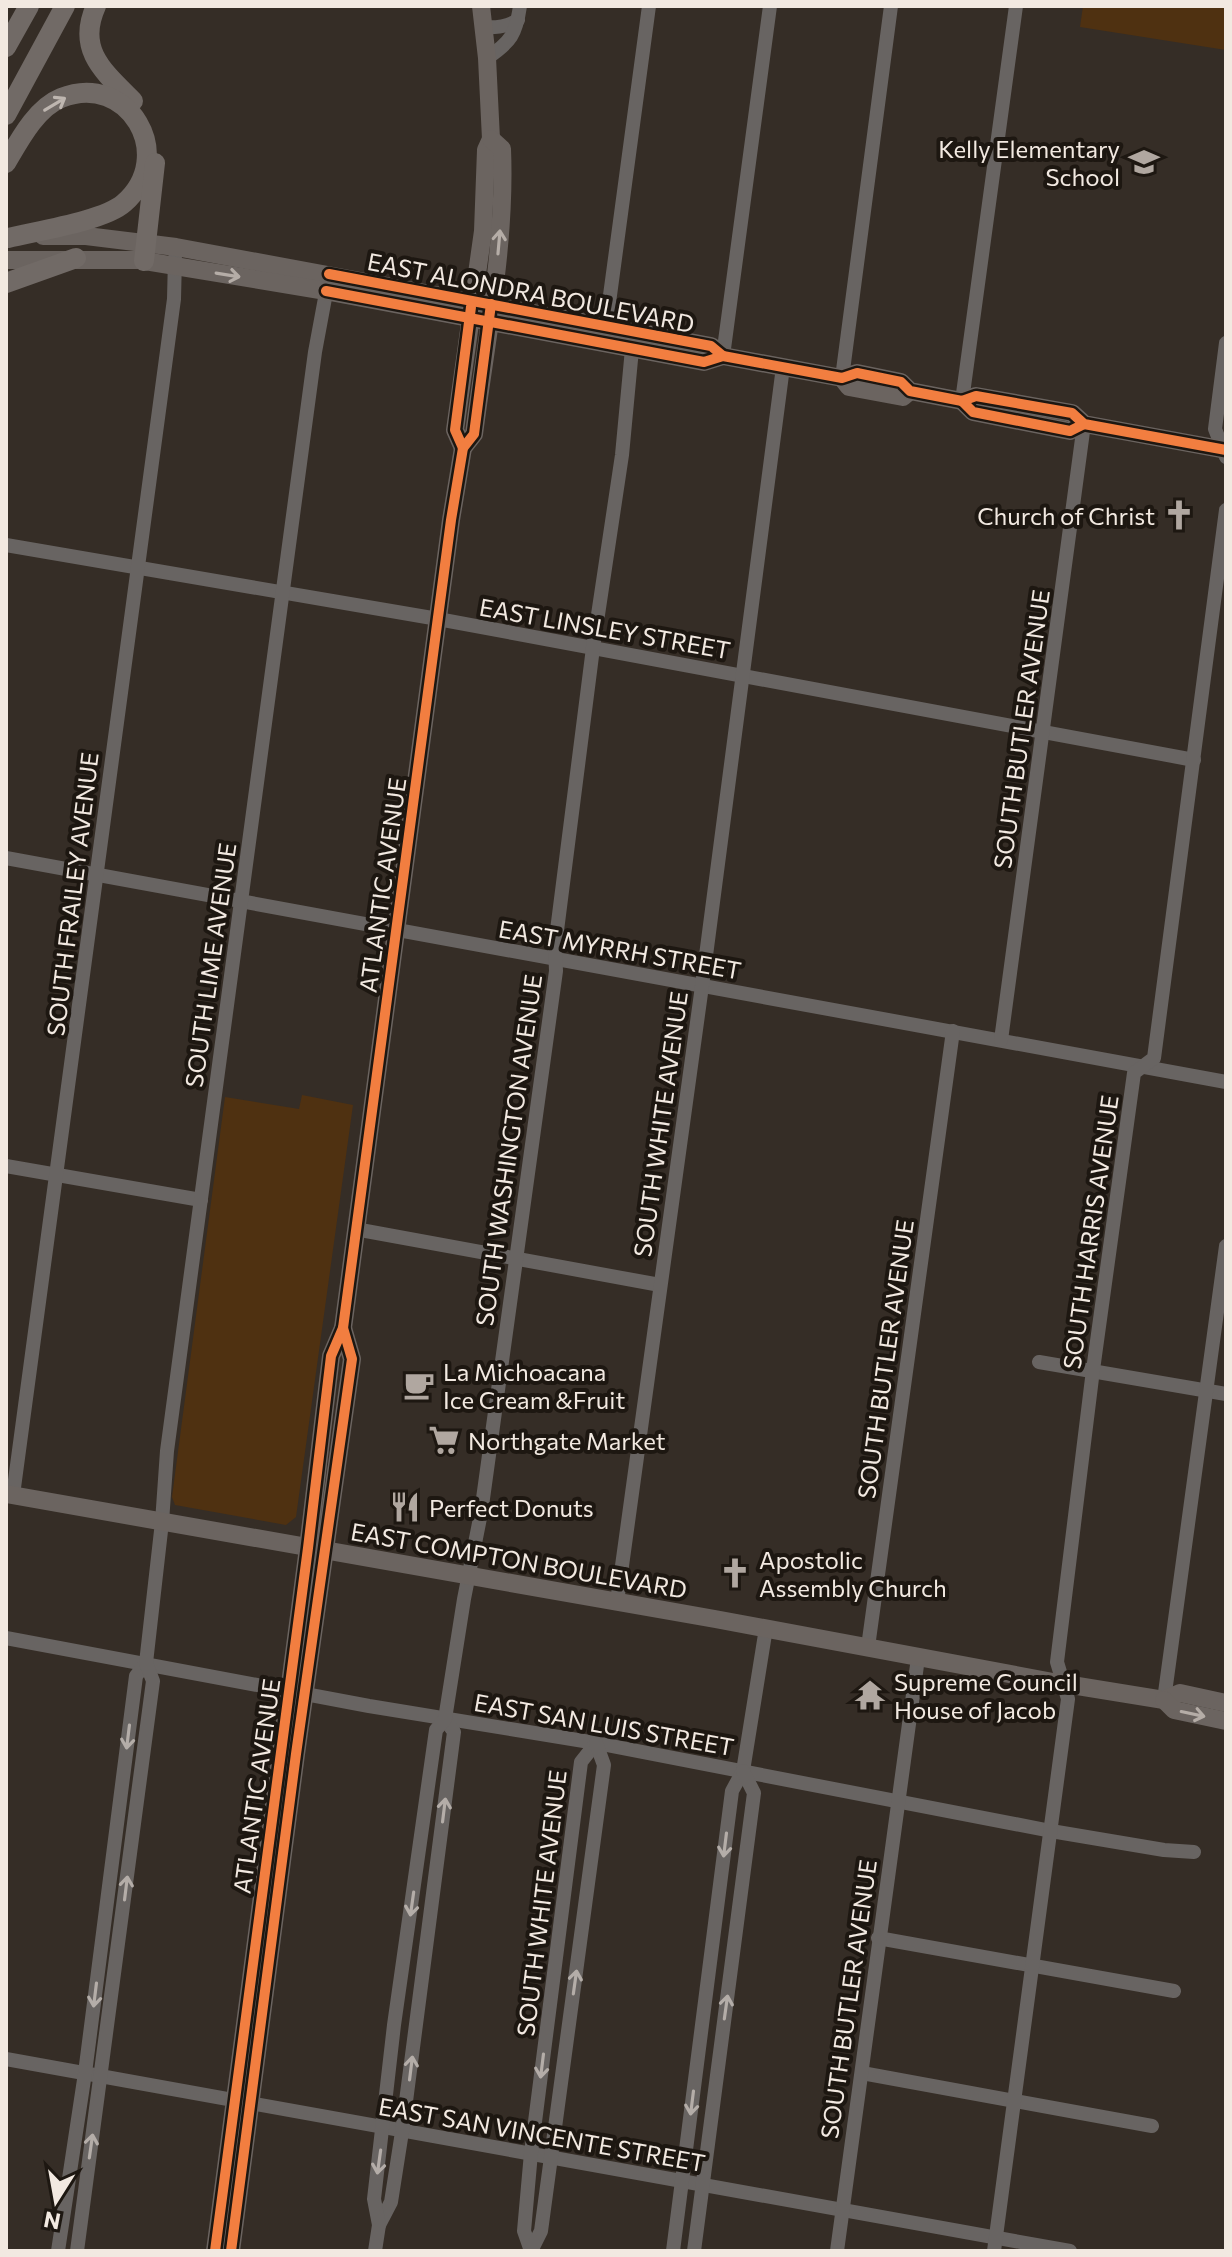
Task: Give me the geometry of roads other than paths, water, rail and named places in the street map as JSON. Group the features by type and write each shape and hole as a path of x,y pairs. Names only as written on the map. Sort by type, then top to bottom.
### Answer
{"highway":[{"path":"6,47 29,6"},
{"path":"6,115 65,6"},
{"path":"96,6 89,36 94,56 104,73 146,116 153,132 155,167 145,252"},
{"path":"6,163 29,127 47,107 60,98 86,93 108,96 125,106 140,123 145,137 147,156 143,175 124,204 108,213 7,238"},
{"path":"6,283 76,258"}],"main road":[{"name":"ATLANTIC AVENUE","path":"231,2251 243,2101 296,1693 316,1550 352,1359 343,1328 355,1229 463,448 474,434 480,311 503,181 502,149 491,139 481,6"},
{"path":"7,238 86,236 145,252"},
{"name":"EAST ALONDRA BOULEVARD","path":"145,252 176,247 328,283 480,311 632,349 704,362 723,356 842,378 857,373 901,382 910,391 962,401 973,412 1070,431 1084,424 1225,453"},
{"path":"6,260 145,252"},
{"name":"EAST ALONDRA BOULEVARD","path":"145,252 175,266 196,270 328,283"},
{"name":"EAST ALONDRA BOULEVARD","path":"480,311 606,325 711,346 723,356"},
{"name":"EAST COMPTON BOULEVARD","path":"10,1494 1063,1683 1164,1700 1180,1693 1226,1703"},
{"name":"EAST COMPTON BOULEVARD","path":"1164,1700 1174,1710 1226,1721"},
{"name":"ATLANTIC AVENUE","path":"215,2251 243,2101"}],"street":[{"path":"606,325 649,6"},
{"path":"723,356 770,6"},
{"path":"842,378 891,6"},
{"path":"962,401 1016,6"},
{"path":"483,27 510,25 519,13"},
{"path":"487,58 504,47 517,29 519,13"},
{"name":"SOUTH FRAILEY AVENUE","path":"10,1494 58,1175 174,299 176,247"},
{"name":"SOUTH FRAILEY AVENUE","path":"174,299 196,270"},
{"name":"SOUTH LIME AVENUE","path":"77,2251 153,1681 146,1663 167,1451 315,352 328,283"},
{"path":"1225,453 1215,429 1226,343"},
{"name":"SOUTH WASHINGTON AVENUE","path":"445,1719 481,1513 516,1258 593,648 622,455 632,349"},
{"name":"SOUTH WHITE AVENUE","path":"617,1602 783,367"},
{"name":"SOUTH BUTLER AVENUE","path":"1001,1040 1084,424"},
{"name":"SOUTH HARRIS AVENUE","path":"995,2244 1068,1699 1057,1662 1093,1370 1134,1073 1154,1058 1226,510"},
{"name":"EAST LINSLEY STREET","path":"6,545 438,619 1194,760"},
{"name":"EAST MYRRH STREET","path":"6,858 1226,1082"},
{"name":"SOUTH BUTLER AVENUE","path":"868,1647 953,1031"},
{"path":"6,1166 201,1200"},
{"path":"355,1229 660,1285"},
{"path":"1164,1700 1226,1246"},
{"path":"1039,1362 1226,1394"},
{"path":"673,2251 732,1791 743,1771 766,1628"},
{"name":"EAST SAN LUIS STREET","path":"6,1638 296,1693 596,1743 1051,1831 1194,1852"},
{"name":"SOUTH BUTLER AVENUE","path":"837,2251 918,1658"},
{"name":"SOUTH LIME AVENUE","path":"58,2251 85,2073 136,1676 146,1663"},
{"path":"375,2251 379,2225 391,2202 402,2132 454,1732 445,1719 436,1730 394,2025 374,2199 379,2225"},
{"name":"SOUTH WHITE AVENUE","path":"531,2251 524,2231 531,2153 581,1762 596,1743"},
{"name":"SOUTH WHITE AVENUE","path":"531,2251 541,2231 604,1765 596,1743"},
{"path":"694,2251 754,1793 743,1771"},
{"path":"878,1938 1174,1991"},
{"name":"EAST SAN VINCENTE STREET","path":"6,2059 682,2180 842,2210 995,2244 1070,2251"},
{"path":"862,2073 1152,2126"}],"place":[{"name":"Kelly Elementary School","path":"1144,162"},
{"name":"Church of Christ","path":"1179,515"},
{"name":"La Michoacana Ice Cream &Fruit","path":"419,1385"},
{"name":"Northgate Market","path":"444,1440"},
{"name":"Perfect Donuts","path":"405,1507"},
{"name":"Apostolic Assembly Church","path":"735,1573"},
{"name":"Supreme Council House of Jacob","path":"870,1695"}]}
